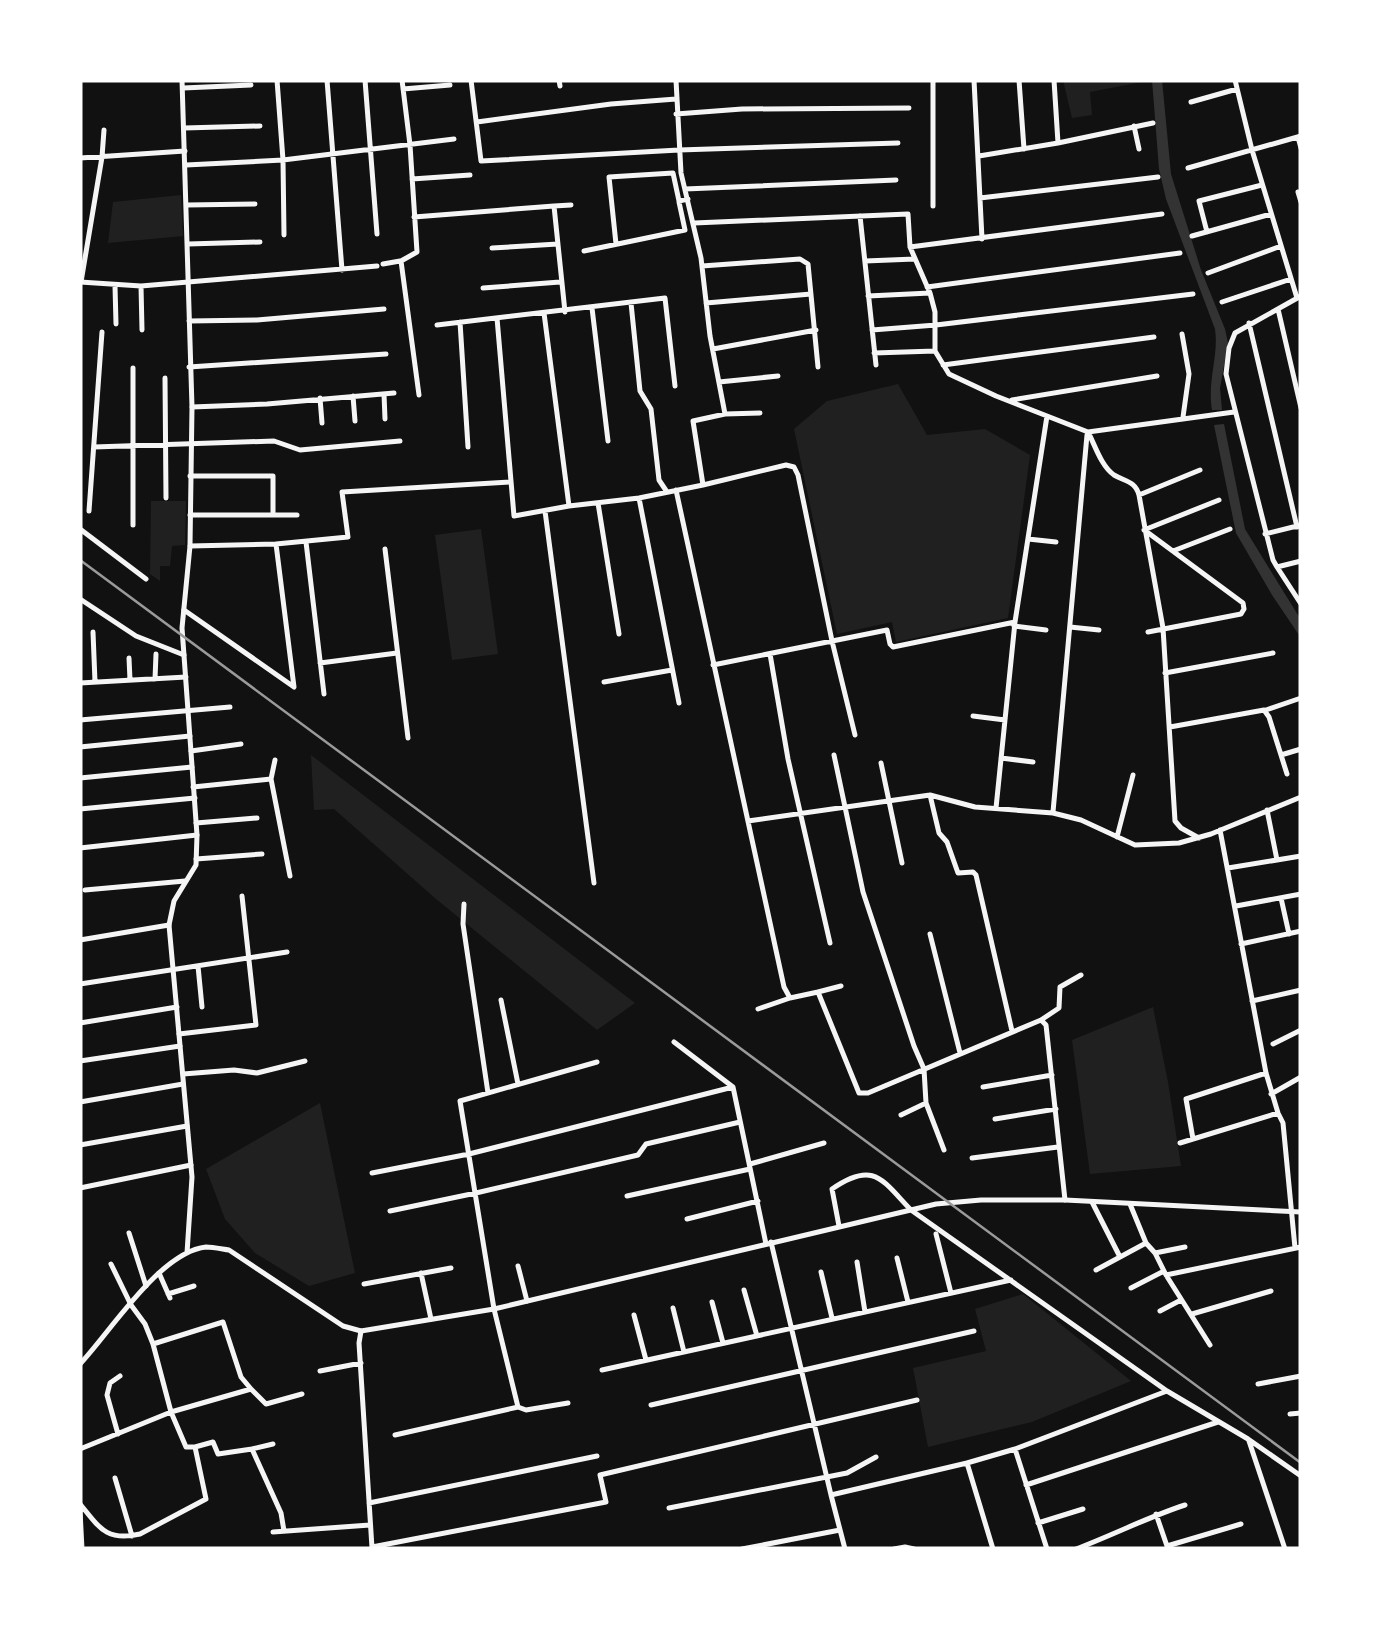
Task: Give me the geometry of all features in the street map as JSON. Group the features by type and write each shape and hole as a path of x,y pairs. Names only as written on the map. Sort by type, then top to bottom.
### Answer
{"street":[{"path":"182,80 192,407 190,546 182,628 197,835 196,865 174,901 168,926 191,1164 187,1252"},
{"path":"277,80 284,235"},
{"path":"326,80 342,270"},
{"path":"365,80 377,234"},
{"path":"104,130 80,283 141,286 380,265 401,261 417,252 402,80"},
{"path":"471,80 480,161 898,142"},
{"path":"676,80 679,150 726,414"},
{"path":"933,206 934,80"},
{"path":"974,80 982,239"},
{"path":"1019,80 1024,149"},
{"path":"1054,80 1058,144"},
{"path":"1235,80 1262,185 1299,297 1235,333 1226,374 1230,412 1277,567 1301,604"},
{"path":"403,89 450,84"},
{"path":"182,88 252,86"},
{"path":"1191,102 1237,88"},
{"path":"477,122 676,99"},
{"path":"676,114 909,108"},
{"path":"978,156 1058,144 1152,122"},
{"path":"184,128 260,126"},
{"path":"1134,126 1139,148"},
{"path":"1188,168 1299,136 1301,148"},
{"path":"186,164 282,160 454,139"},
{"path":"80,158 185,151"},
{"path":"584,251 685,230 673,173 609,177 616,244"},
{"path":"412,179 470,175"},
{"path":"980,198 1158,177"},
{"path":"685,188 896,180"},
{"path":"1207,232 1198,201 1262,185"},
{"path":"1298,192 1301,202"},
{"path":"679,201 688,198"},
{"path":"187,204 255,204"},
{"path":"414,218 570,205"},
{"path":"554,206 565,312"},
{"path":"694,223 908,214 910,247 929,290 936,326 934,350 950,374 1088,432 1230,412"},
{"path":"910,247 1162,214"},
{"path":"1192,236 1271,214"},
{"path":"860,216 876,364"},
{"path":"188,244 260,242"},
{"path":"492,248 558,244"},
{"path":"1208,273 1281,246"},
{"path":"868,296 1180,254"},
{"path":"864,262 915,259"},
{"path":"702,266 800,260 808,264 818,367"},
{"path":"401,261 419,395"},
{"path":"1222,302 1291,279"},
{"path":"483,288 561,282"},
{"path":"115,286 116,324"},
{"path":"141,286 142,330"},
{"path":"706,303 811,294"},
{"path":"872,330 936,326 1194,294"},
{"path":"437,325 666,298 675,386"},
{"path":"632,303 640,391 651,409 659,480 667,492"},
{"path":"592,308 608,440"},
{"path":"1278,308 1298,379 1301,408"},
{"path":"188,321 258,320 384,309"},
{"path":"544,314 569,506"},
{"path":"497,318 514,516 639,498 786,465 794,467 855,735"},
{"path":"460,322 468,447"},
{"path":"1249,323 1299,526 1265,534"},
{"path":"712,349 816,330"},
{"path":"89,511 102,332"},
{"path":"1182,334 1189,374 1183,417"},
{"path":"943,365 1154,338"},
{"path":"874,353 934,350"},
{"path":"189,367 386,354"},
{"path":"133,368 133,525"},
{"path":"720,382 778,376"},
{"path":"1009,400 1157,376"},
{"path":"165,378 166,498"},
{"path":"192,407 394,393"},
{"path":"384,394 386,419"},
{"path":"353,396 355,421"},
{"path":"320,398 322,423"},
{"path":"703,485 693,421 726,414 760,413"},
{"path":"996,808 1014,624 1047,416"},
{"path":"1088,432 1110,472 1137,486 1140,495 1163,628 1175,821 1199,838"},
{"path":"1052,813 1088,432"},
{"path":"94,447 274,440 300,450 400,441"},
{"path":"1140,495 1200,470"},
{"path":"190,476 273,476 273,515"},
{"path":"190,546 348,537 342,492 512,482"},
{"path":"676,490 784,987 790,998"},
{"path":"639,498 679,703"},
{"path":"1144,530 1219,500"},
{"path":"598,503 619,634"},
{"path":"546,511 594,883"},
{"path":"190,515 297,515"},
{"path":"80,529 146,579"},
{"path":"1173,552 1230,529"},
{"path":"1144,530 1242,603 1244,609 1241,614 1148,632"},
{"path":"1028,539 1056,542"},
{"path":"306,542 324,694"},
{"path":"184,610 294,688 276,544"},
{"path":"385,549 408,738"},
{"path":"1277,567 1301,561"},
{"path":"80,599 136,636 184,655"},
{"path":"713,665 887,630 893,647 1014,624 1046,630"},
{"path":"1070,627 1099,630"},
{"path":"93,632 95,682"},
{"path":"1165,673 1272,652"},
{"path":"320,663 398,653"},
{"path":"155,679 156,654"},
{"path":"770,654 830,943"},
{"path":"129,658 130,680"},
{"path":"604,682 672,670"},
{"path":"80,683 186,677"},
{"path":"1170,727 1264,710 1301,698"},
{"path":"80,720 230,707"},
{"path":"1264,710 1287,774"},
{"path":"973,716 1005,720"},
{"path":"80,747 190,736"},
{"path":"191,750 240,744"},
{"path":"1282,755 1301,749"},
{"path":"834,755 863,892 924,1069 926,1103 944,1150"},
{"path":"1001,758 1033,762"},
{"path":"275,760 271,779 290,876"},
{"path":"881,763 902,862"},
{"path":"80,778 192,767"},
{"path":"1117,837 1133,775"},
{"path":"193,787 271,779"},
{"path":"747,821 930,795 975,807 1052,813 1082,820 1134,844 1179,844 1301,796"},
{"path":"930,795 939,833 947,842 958,874 976,874 1012,1032"},
{"path":"80,809 194,798"},
{"path":"1267,810 1277,860"},
{"path":"196,823 257,818"},
{"path":"1131,1288 1165,1273 1298,1247 1284,1124 1266,1073 1220,830"},
{"path":"80,848 197,835"},
{"path":"196,860 262,854"},
{"path":"1228,868 1301,856"},
{"path":"85,890 186,881"},
{"path":"1236,906 1301,894"},
{"path":"179,1034 256,1024 242,896"},
{"path":"1281,898 1289,934"},
{"path":"464,904 488,1093"},
{"path":"80,940 168,926"},
{"path":"1241,944 1301,931"},
{"path":"930,934 960,1053"},
{"path":"80,984 287,952"},
{"path":"198,966 202,1007"},
{"path":"818,992 859,1092 868,1093 1042,1020 1058,1008 1060,987 1080,975"},
{"path":"758,1009 841,986"},
{"path":"1252,1001 1301,990"},
{"path":"501,1000 518,1084"},
{"path":"80,1023 178,1007"},
{"path":"1042,1020 1046,1024 1064,1200"},
{"path":"1273,1044 1301,1030"},
{"path":"674,1042 733,1086 844,1549"},
{"path":"80,1061 180,1046"},
{"path":"183,1074 230,1070 258,1073 304,1061"},
{"path":"518,1407 494,1309 460,1101 597,1062"},
{"path":"1193,1139 1186,1099 1266,1073"},
{"path":"983,1087 1052,1075"},
{"path":"1271,1094 1301,1077"},
{"path":"80,1102 183,1084"},
{"path":"372,1174 469,1154 733,1086"},
{"path":"901,1115 926,1103"},
{"path":"996,1120 1056,1110"},
{"path":"1180,1143 1278,1113"},
{"path":"390,1211 638,1155 646,1144 740,1122"},
{"path":"80,1145 187,1126"},
{"path":"628,1196 750,1167 824,1143"},
{"path":"972,1158 1060,1147"},
{"path":"80,1188 191,1164"},
{"path":"839,1226 832,1189 870,1173 878,1176 911,1210 1168,1391 1248,1438 1301,1476"},
{"path":"80,1364 159,1272 187,1252 207,1247 229,1250 343,1326 362,1331 494,1309 936,1204 1064,1200 1301,1212"},
{"path":"688,1220 758,1202"},
{"path":"1092,1202 1120,1257"},
{"path":"1130,1204 1146,1243 1210,1345"},
{"path":"129,1233 146,1286"},
{"path":"936,1234 950,1293"},
{"path":"1096,1270 1146,1243"},
{"path":"1155,1252 1185,1247"},
{"path":"897,1258 908,1302"},
{"path":"857,1262 866,1312"},
{"path":"111,1264 130,1305 145,1324 170,1412 186,1447 213,1442 218,1454 273,1444"},
{"path":"518,1266 527,1301"},
{"path":"364,1284 450,1268"},
{"path":"159,1272 169,1296 194,1286"},
{"path":"820,1272 832,1319"},
{"path":"421,1274 431,1320"},
{"path":"602,1370 1010,1280"},
{"path":"744,1290 756,1336"},
{"path":"1192,1314 1271,1290"},
{"path":"1160,1311 1182,1300"},
{"path":"712,1302 723,1343"},
{"path":"673,1308 684,1352"},
{"path":"634,1315 646,1360"},
{"path":"153,1344 223,1322 241,1378 250,1390 266,1404 302,1394"},
{"path":"362,1331 359,1343 372,1548 606,1502 600,1476 917,1400"},
{"path":"651,1405 974,1331"},
{"path":"320,1371 360,1363"},
{"path":"118,1434 107,1395 112,1380 120,1376"},
{"path":"1258,1384 1301,1376"},
{"path":"80,1449 170,1412 250,1390"},
{"path":"831,1495 1015,1449 1168,1391"},
{"path":"395,1435 518,1407 526,1410 568,1403"},
{"path":"1290,1414 1301,1412"},
{"path":"1026,1486 1220,1422"},
{"path":"1248,1438 1285,1549"},
{"path":"80,1507 101,1530 112,1536 132,1536 206,1499 195,1447"},
{"path":"252,1449 281,1514 284,1532"},
{"path":"1015,1449 1047,1549"},
{"path":"369,1503 596,1456"},
{"path":"668,1508 846,1473 876,1457"},
{"path":"966,1463 993,1549"},
{"path":"846,1473 850,1491"},
{"path":"116,1478 132,1536"},
{"path":"1076,1549 1185,1505"},
{"path":"80,1507 82,1549"},
{"path":"1038,1523 1083,1509"},
{"path":"1156,1514 1168,1548 1241,1524"},
{"path":"273,1532 370,1525"},
{"path":"742,1549 779,1546 840,1530"},
{"path":"894,1549 914,1549"}],"shaded area":[{"path":"1063,80 1152,80 1090,92 1092,115 1072,118"},
{"path":"1152,80 1162,80 1171,174 1228,343 1220,388 1222,410 1212,410 1211,399 1215,329 1166,199 1159,169"},
{"path":"181,195 183,236 108,243 113,202"},
{"path":"898,384 927,435 985,429 1030,455 1008,618 896,642 892,622 837,634 794,429 827,401"},
{"path":"1224,424 1245,529 1301,620 1301,638 1236,533 1214,425"},
{"path":"151,501 186,501 185,545 172,546 170,566 160,566 160,581 150,574"},
{"path":"481,529 498,654 452,660 435,535"},
{"path":"311,755 635,1003 597,1030 436,899 334,809 314,810"},
{"path":"1153,1007 1181,1166 1090,1174 1072,1040"},
{"path":"320,1103 355,1273 309,1286 255,1253 225,1219 206,1169"},
{"path":"1023,1294 1131,1381 1032,1422 928,1447 913,1368 986,1351 975,1309"}],"railway":[{"path":"80,560 1301,1463"}]}
